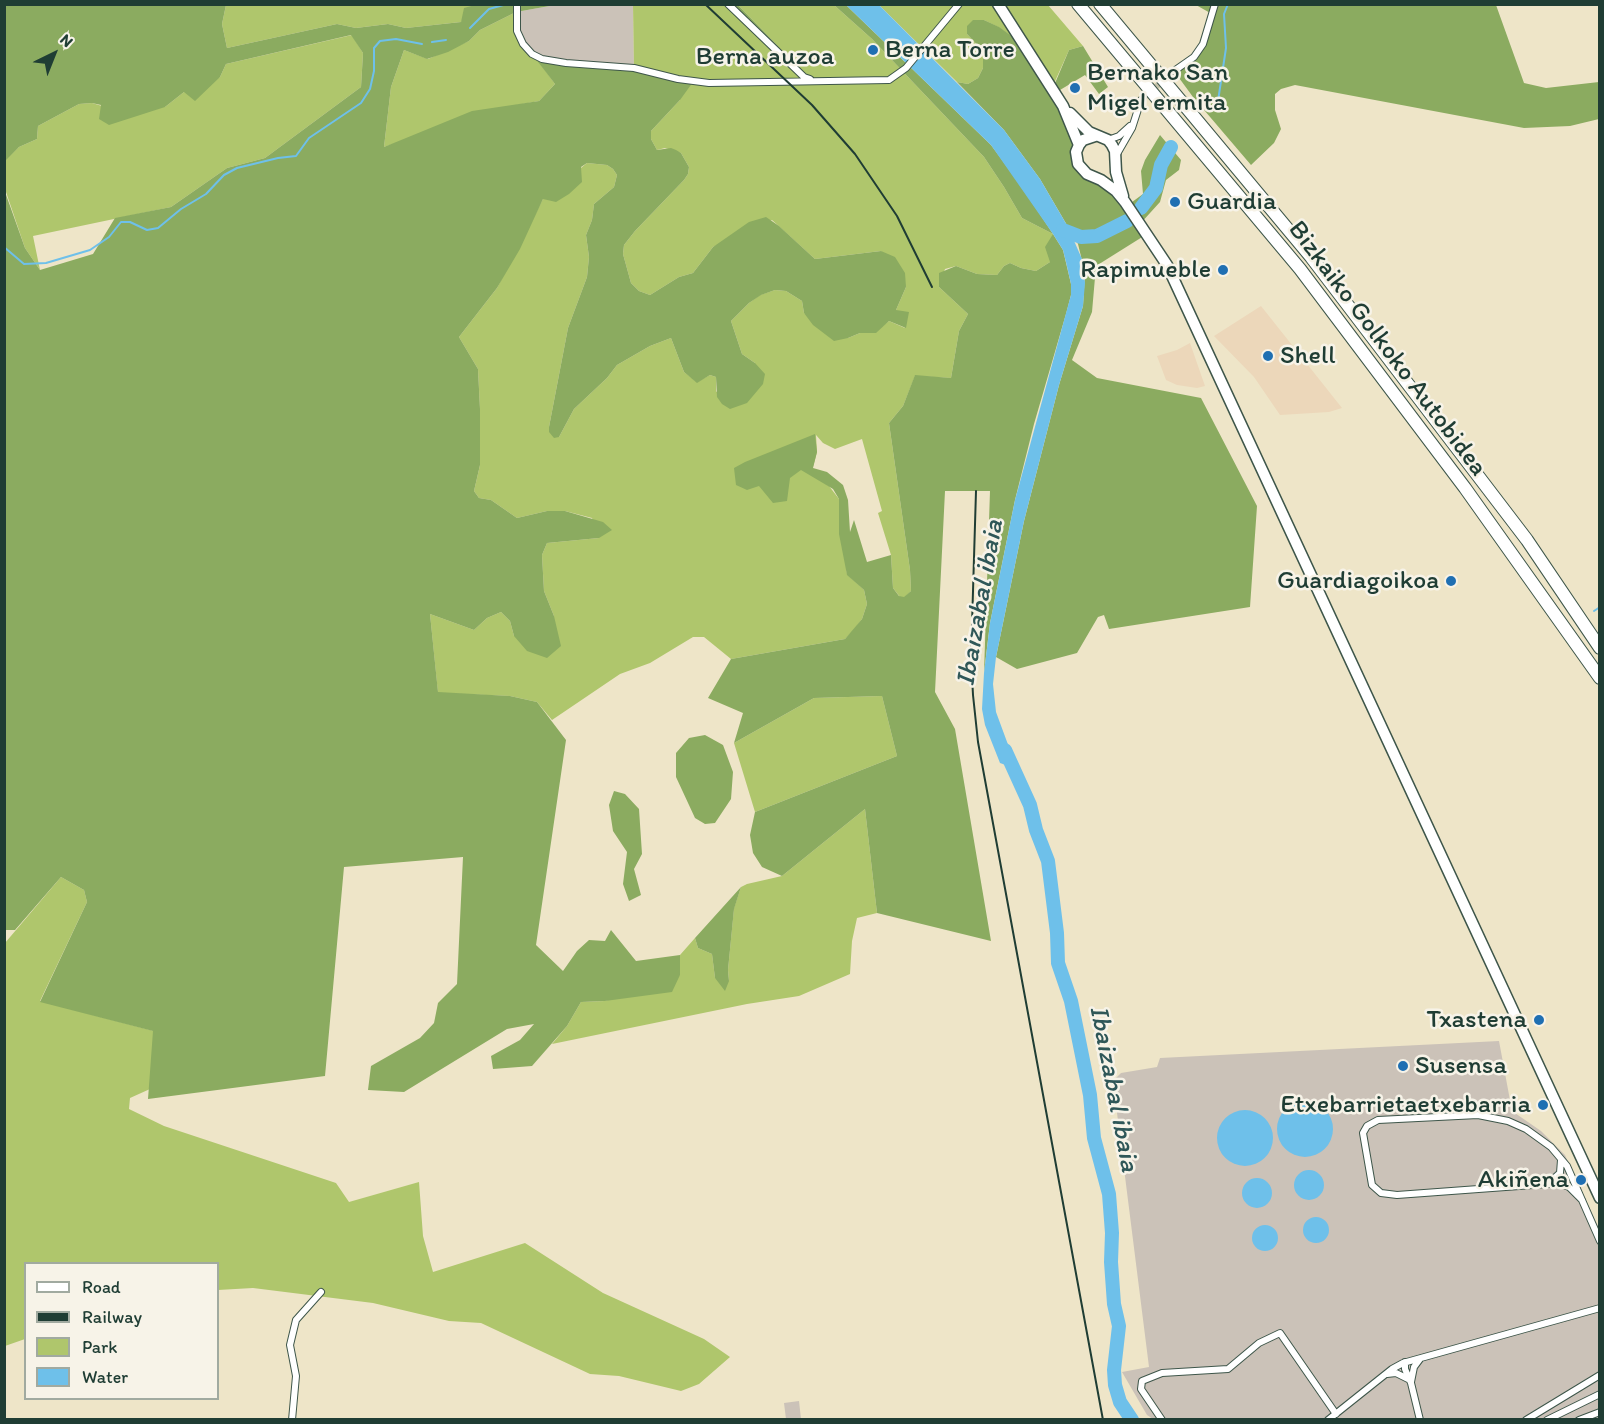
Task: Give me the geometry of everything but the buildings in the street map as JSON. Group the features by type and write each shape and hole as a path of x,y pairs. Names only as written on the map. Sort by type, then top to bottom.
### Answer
{"highway":[{"path":"988,4 1010,23"},
{"path":"998,4 1063,106 1079,145"},
{"name":"Bizkaiko Golkoko Autobidea","path":"1078,4 1300,268 1465,488 1599,678"},
{"name":"Bizkaiko Golkoko Autobidea","path":"1100,4 1311,257 1527,540 1599,648"},
{"path":"1063,106 1095,136 1108,140 1115,151 1125,202"},
{"path":"1095,136 1083,140 1079,145 1076,152 1078,164 1081,170 1111,187 1125,202 1167,265 1599,1200"},
{"path":"1093,176 1106,173 1115,160"}],"street":[{"name":"Berna auzoa","path":"517,4 516,31 532,54 542,59 634,68 701,82 889,80 906,68 959,4"},
{"path":"728,4 804,77 816,81"},
{"path":"1174,71 1194,57 1203,44 1215,4"},
{"path":"1108,140 1125,132 1141,100"},
{"path":"1115,160 1132,128 1133,120"},
{"path":"1582,1200 1569,1186 1560,1183 1397,1195 1381,1193 1372,1185 1363,1133 1367,1126 1378,1120 1478,1115 1508,1121 1526,1129 1546,1143 1567,1166 1582,1200 1599,1241"},
{"path":"1548,1184 1560,1173 1561,1158"},
{"path":"292,1419 296,1376 290,1345 296,1320 321,1292"},
{"path":"1328,1419 1405,1362 1599,1308"},
{"path":"1162,1419 1141,1389 1142,1381 1162,1373 1228,1369 1259,1343 1280,1333 1336,1414"},
{"path":"1411,1380 1414,1367 1421,1358"},
{"path":"1405,1362 1420,1419"},
{"path":"1386,1374 1396,1373 1411,1380"},
{"path":"1526,1419 1599,1375"},
{"path":"1546,1419 1599,1394"},
{"path":"1579,1419 1599,1412"}],"shaded area":[{"path":"555,5 633,5 634,68 542,59 523,44 516,12"},
{"name":"Shell","path":"1261,306 1342,408 1329,412 1280,415 1254,377 1214,336"},
{"name":"Shell","path":"1190,343 1205,386 1197,388 1177,385 1166,380 1157,356"},
{"path":"1499,1041 1512,1111 1541,1131 1565,1155 1599,1228 1599,1419 1153,1419 1147,1415 1122,1372 1149,1367 1113,1081 1121,1073 1157,1067 1160,1058"},
{"path":"799,1401 801,1419 786,1419 784,1403"}],"green space":[{"path":"5,5 226,5 222,24 227,48 337,24 356,28 388,24 406,28 461,22 464,8 475,5 555,5 516,12 480,30 469,41 448,52 427,59 404,50 391,87 384,147 472,111 539,101 555,84 532,54 542,59 611,65 693,82 680,100 651,131 651,139 657,150 671,148 676,150 681,153 689,167 684,180 624,245 623,254 631,283 639,291 650,295 679,277 693,273 713,247 749,222 766,217 815,259 881,251 895,257 905,273 906,287 896,310 909,312 906,328 889,321 876,333 860,333 834,341 813,325 804,313 802,301 786,291 775,290 749,303 731,321 742,354 765,374 763,384 747,403 730,409 717,397 716,377 710,375 697,383 684,372 671,338 650,346 617,365 607,378 574,409 559,437 554,438 549,432 549,427 568,328 587,277 589,257 586,235 592,220 594,204 614,187 617,175 607,165 587,163 581,167 582,182 569,194 556,202 543,199 520,249 497,288 459,337 478,369 480,465 474,491 479,498 491,500 517,518 547,511 565,511 603,522 612,530 599,538 547,543 542,555 544,591 554,616 561,646 547,658 527,651 514,636 510,621 501,612 487,618 474,630 430,614 438,692 510,696 537,702 566,740 536,945 563,971 577,951 589,940 605,941 611,930 636,961 680,955 680,975 672,992 581,1002 567,1026 532,1066 493,1069 491,1056 520,1040 534,1024 507,1029 404,1092 368,1090 371,1066 420,1038 434,1023 438,1003 457,984 463,857 344,867 325,1076 148,1099 153,1031 40,1002 87,902 84,890 61,877 15,930 5,930 4,189 25,248 40,270 93,254 115,218 171,207 227,168 265,158 361,87 363,53 351,35 226,64 220,77 195,101 184,92 165,107 109,125 99,119 101,105 79,104 38,126 37,139 19,147 5,161"},
{"path":"226,5 472,5 461,22 406,28 388,24 356,28 337,24 227,48 222,24"},
{"path":"633,5 728,5 779,47 738,5 834,5 872,39 984,157 1022,218 1053,234 1050,262 1036,271 1010,263 1004,266 997,275 977,274 956,266 945,269 939,287 968,314 959,331 951,378 915,376 903,406 889,423 910,570 911,591 904,598 900,597 893,588 891,555 878,513 882,511 862,439 835,449 823,443 816,435 817,452 811,474 829,486 839,499 847,574 864,590 867,604 862,619 854,630 845,639 731,659 704,637 693,637 650,663 620,674 552,720 537,702 510,696 438,693 430,614 474,630 487,618 501,612 510,621 514,636 554,616 544,591 542,555 547,543 599,538 592,518 565,511 547,511 517,518 491,500 479,498 474,491 480,465 478,369 459,337 497,288 543,199 587,163 607,165 617,175 614,187 594,204 592,220 586,235 589,257 587,277 568,328 549,427 559,437 574,409 607,378 617,365 650,346 671,338 684,372 697,382 710,375 716,377 716,392 755,363 742,354 731,321 760,295 775,290 786,291 802,301 804,313 848,338 860,333 873,333 889,321 905,328 896,310 906,287 881,251 815,259 772,220 713,247 693,273 679,277 650,295 639,291 631,283 623,254 624,245 684,180 689,167 681,153 665,148 657,150 651,139 651,131 680,100 634,68"},
{"path":"728,5 738,5 779,47 794,67"},
{"path":"834,5 846,5 991,145 1053,234 1022,218 984,157 872,39"},
{"path":"879,5 1048,5 1083,46 1069,50 1052,88 1024,45 984,20 967,34 983,51 983,68 978,78 968,84 957,82"},
{"path":"1196,5 1496,5 1524,83 1546,88 1599,82 1599,119 1570,126 1524,128 1295,85 1281,89 1275,94 1275,110 1281,129 1274,143 1251,165 1174,71 1203,44 1212,14"},
{"path":"516,12 517,31 555,84 539,101 506,107 384,147 391,87 404,50 428,59 469,41 480,30"},
{"path":"973,20 984,20 999,27 1024,45 1053,88 1069,50 1083,46 1108,87 1099,94 1085,75 1055,93 1072,125 1076,158 1128,205 1143,194 1141,171 1160,135 1181,160 1179,170 1166,180 1160,202 1140,224 1147,234 1096,266 1092,312 1072,360 1097,378 1201,398 1257,506 1250,607 1109,629 1104,615 1098,617 1077,653 1017,669 996,657 1024,521 1059,385 1083,306 1085,273 1078,244 1040,179 1004,130 957,82 968,84 978,78 983,68 983,51 967,34 967,26"},
{"path":"352,35 363,53 361,87 265,158 227,168 171,207 33,236 40,270 25,248 5,189 4,161 19,147 37,139 38,126 79,104 165,107 184,92 220,77 226,64"},
{"path":"1053,234 1063,250 1071,284 1071,295 1015,500 990,623 984,673 990,491 945,491 935,692 955,729 991,941 877,913 865,809 782,876 762,867 753,853 750,835 755,812 897,756 882,696 814,698 734,743 743,713 708,698 731,659 845,639 862,619 867,604 864,590 847,575 839,534 839,499 833,489 801,470 790,478 787,501 773,503 759,486 747,490 736,485 734,468 815,434 817,452 813,468 827,472 843,485 848,500 850,532 854,520 867,562 891,555 893,588 899,596 904,597 911,591 910,570 889,423 903,406 915,375 951,378 959,331 968,314 939,287 939,273 956,266 977,274 997,275 1004,266 1010,263 1036,271 1050,262 1045,247"},
{"path":"882,696 897,756 755,812 734,743 814,698"},
{"path":"705,735 723,745 733,772 731,799 715,823 705,824 695,818 676,777 676,753 689,738"},
{"path":"614,791 625,794 639,809 642,854 634,869 641,895 629,901 623,884 627,852 613,831 609,805"},
{"path":"865,809 877,913 857,918 852,941 850,974 799,996 747,1004 552,1044 567,1026 581,1002 605,1001 680,975 680,955 695,938 698,948 712,954 715,978 729,981 734,908 741,887 782,876"},
{"path":"61,877 84,890 87,902 40,1001 154,1031 150,1089 130,1098 129,1109 164,1126 336,1183 349,1202 419,1182 423,1236 433,1272 525,1243 603,1293 704,1339 730,1357 699,1384 681,1391 619,1376 590,1374 481,1323 449,1321 373,1303 253,1288 219,1290 219,1262 24,1262 24,1339 5,1346 5,943"},
{"path":"741,887 734,909 729,981 725,991 715,978 712,954 698,948 695,938"}],"water":[{"path":"846,5 879,5 1004,130 1040,179 1068,227 1082,259 1085,283 1083,306 1059,385 1024,521 996,657 993,684 996,712 1017,769 1000,763 985,725 982,709 984,673 990,623 1015,500 1071,295 1071,284 1063,250 991,145"},
{"path":"1300,1101 1310,1101 1325,1109 1331,1118 1333,1129 1331,1140 1325,1149 1310,1157 1300,1157 1289,1152 1282,1145 1277,1134 1277,1124 1282,1113 1289,1106"},
{"path":"1245,1110 1256,1112 1265,1118 1271,1127 1273,1138 1271,1149 1265,1158 1256,1164 1245,1166 1234,1164 1225,1158 1219,1149 1217,1138 1219,1127 1225,1118 1234,1112"},
{"path":"1309,1170 1320,1174 1324,1185 1320,1196 1309,1200 1298,1196 1294,1185 1298,1174"},
{"path":"1257,1178 1268,1182 1272,1193 1268,1204 1257,1208 1246,1204 1242,1193 1246,1182"},
{"path":"1316,1217 1325,1221 1329,1230 1325,1239 1316,1243 1307,1239 1303,1230 1307,1221"},
{"path":"1265,1225 1274,1229 1278,1238 1274,1247 1265,1251 1256,1247 1252,1238 1256,1229"}],"waterway":[{"path":"470,28 489,9 507,4"},
{"path":"1215,102 1218,101 1226,48 1224,14 1228,4"},
{"path":"4,247 24,264 46,263 90,250 109,237 121,222 130,222 147,230 158,228 181,209 206,194 224,175 237,168 296,156 309,138 361,103 370,89 374,71 374,48 380,41 396,39 422,44"},
{"path":"432,42 446,40"},
{"path":"1141,208 1156,188 1161,165 1171,147"},
{"path":"1063,230 1081,237 1097,236 1127,221"},
{"path":"1594,611 1600,607"},
{"name":"Ibaizabal ibaia","path":"1005,750 1030,805 1036,830 1048,861 1057,933 1058,963 1071,1001 1090,1095 1094,1138 1109,1194 1114,1304 1119,1326 1114,1370 1115,1385 1120,1402 1132,1420"}],"tunnel":[{"path":"1141,100 1174,71"}],"railway":[{"path":"705,4 812,105 855,154 897,216 932,287"},
{"path":"976,491 971,658 978,742 1103,1420"}],"place":[{"name":"Berna Torre","path":"873,50"},
{"name":"Bernako San Migel ermita","path":"1075,88"},
{"name":"Guardia","path":"1175,202"},
{"name":"Rapimueble","path":"1223,270"},
{"name":"Shell","path":"1268,356"},
{"name":"Guardiagoikoa","path":"1451,581"},
{"name":"Txastena","path":"1539,1020"},
{"name":"Susensa","path":"1403,1066"},
{"name":"Etxebarrietaetxebarria","path":"1543,1105"},
{"name":"Akiñena","path":"1581,1180"}]}
